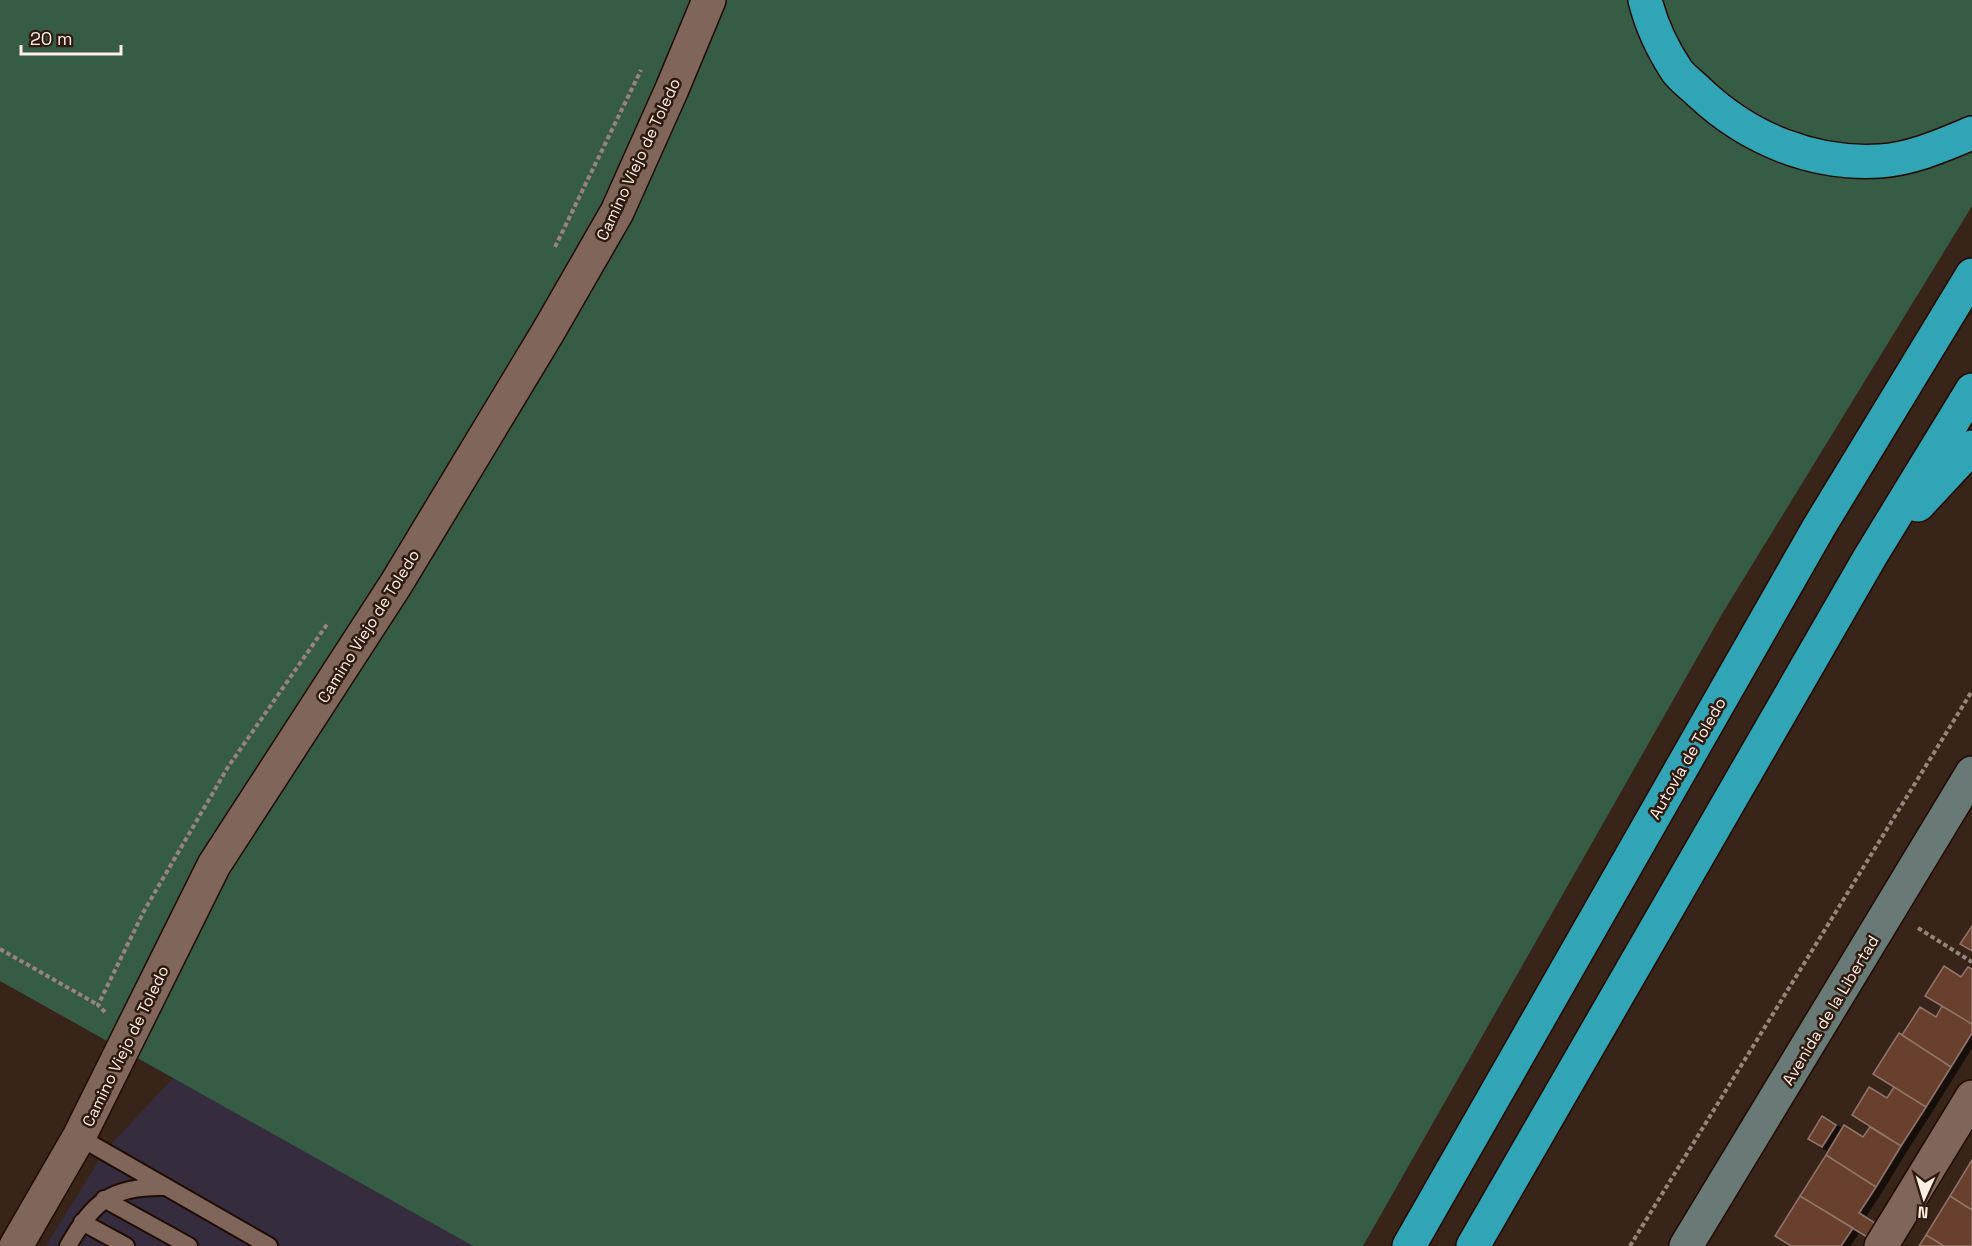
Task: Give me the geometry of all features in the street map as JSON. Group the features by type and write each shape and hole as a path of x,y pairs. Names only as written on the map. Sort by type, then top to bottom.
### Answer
{"highway":[{"path":"1645,0 1649,17 1678,72 1709,101 1744,128 1786,148 1832,159 1881,161 1929,151 1972,134"},
{"name":"Autovía de Toledo","path":"1409,1246 1819,527 1972,275"},
{"path":"1473,1246 1870,557 1972,390"},
{"path":"1870,557 1972,447"}],"street":[{"name":"Camino Viejo de Toledo","path":"16,1246 79,1137 214,865 396,584 548,332 617,212 709,0"},
{"name":"Avenida de la Libertad","path":"1686,1246 1972,773"},
{"path":"1881,1246 1972,1097"}],"lane":[{"path":"79,1137 270,1246"},
{"path":"68,1246 82,1222 98,1202 120,1191 141,1186 164,1187"},
{"path":"104,1199 189,1246"},
{"path":"82,1222 126,1246"}],"path":[{"path":"551,255 645,61"},
{"path":"98,1005 144,911 228,767 332,616"},
{"path":"1630,1246 1972,691"},
{"path":"1918,928 1972,962"},
{"path":"0,949 135,1025"}],"shaded area":[{"path":"174,1077 473,1246 46,1246 104,1152"}],"green space":[{"path":"0,0 1972,0 1972,206 1722,614 1363,1246 473,1246 0,981"}],"building":[{"path":"1972,926 1972,951 1960,944"},
{"path":"1944,966 1961,977 1968,967 1972,969 1972,1024 1925,996"},
{"path":"1942,1006 1972,1024 1972,1033 1951,1067 1902,1035 1920,1007 1936,1017"},
{"path":"1899,1033 1951,1067 1926,1107 1873,1074"},
{"path":"1869,1087 1887,1098 1894,1087 1926,1107 1901,1146 1852,1115"},
{"path":"1822,1116 1836,1125 1822,1147 1808,1139"},
{"path":"1844,1125 1863,1137 1870,1127 1901,1146 1876,1187 1826,1155"},
{"path":"1826,1155 1876,1187 1859,1213 1875,1223 1867,1237 1800,1196"},
{"path":"1972,1160 1972,1210 1950,1196"},
{"path":"1800,1196 1853,1228 1841,1246 1791,1246 1775,1236"},
{"path":"1950,1196 1972,1210 1972,1246 1944,1246 1926,1235"},
{"path":"1926,1235 1944,1246 1919,1246"}]}
